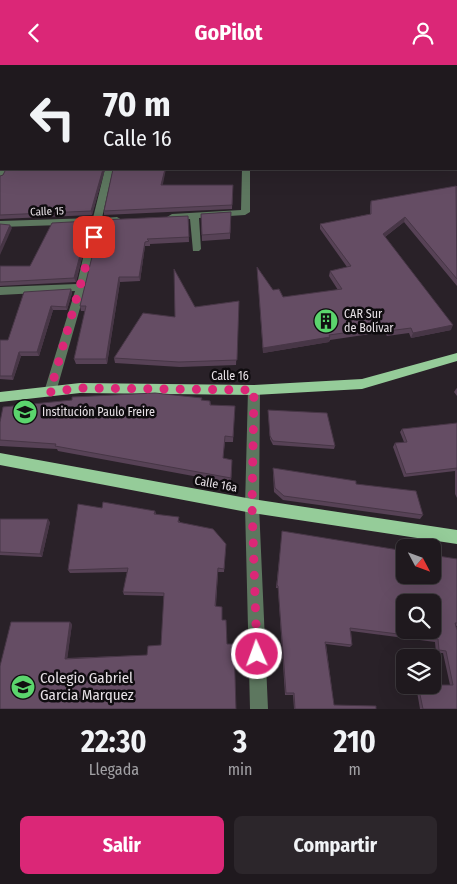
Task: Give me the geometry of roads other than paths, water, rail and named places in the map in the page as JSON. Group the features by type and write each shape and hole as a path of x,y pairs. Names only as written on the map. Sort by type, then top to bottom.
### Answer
{"main road":[{"name":"Calle 16","path":"0,397 80,388 254,390 362,383 457,357"},
{"name":"Calle 16a","path":"0,459 252,506 457,537"}],"street":[{"path":"50,392 81,287 109,170"},
{"path":"165,217 245,212 246,170"},
{"path":"194,216 196,249"},
{"name":"Calle 15","path":"0,224 127,219"},
{"path":"0,291 81,287"},
{"path":"254,390 252,506 259,709"}],"place":[{"name":"CAR Sur de Bolívar","path":"326,321"},
{"name":"Institución Paulo Freire","path":"25,412"},
{"name":"Colegio Gabriel Garcia Marquez","path":"23,687"}]}
